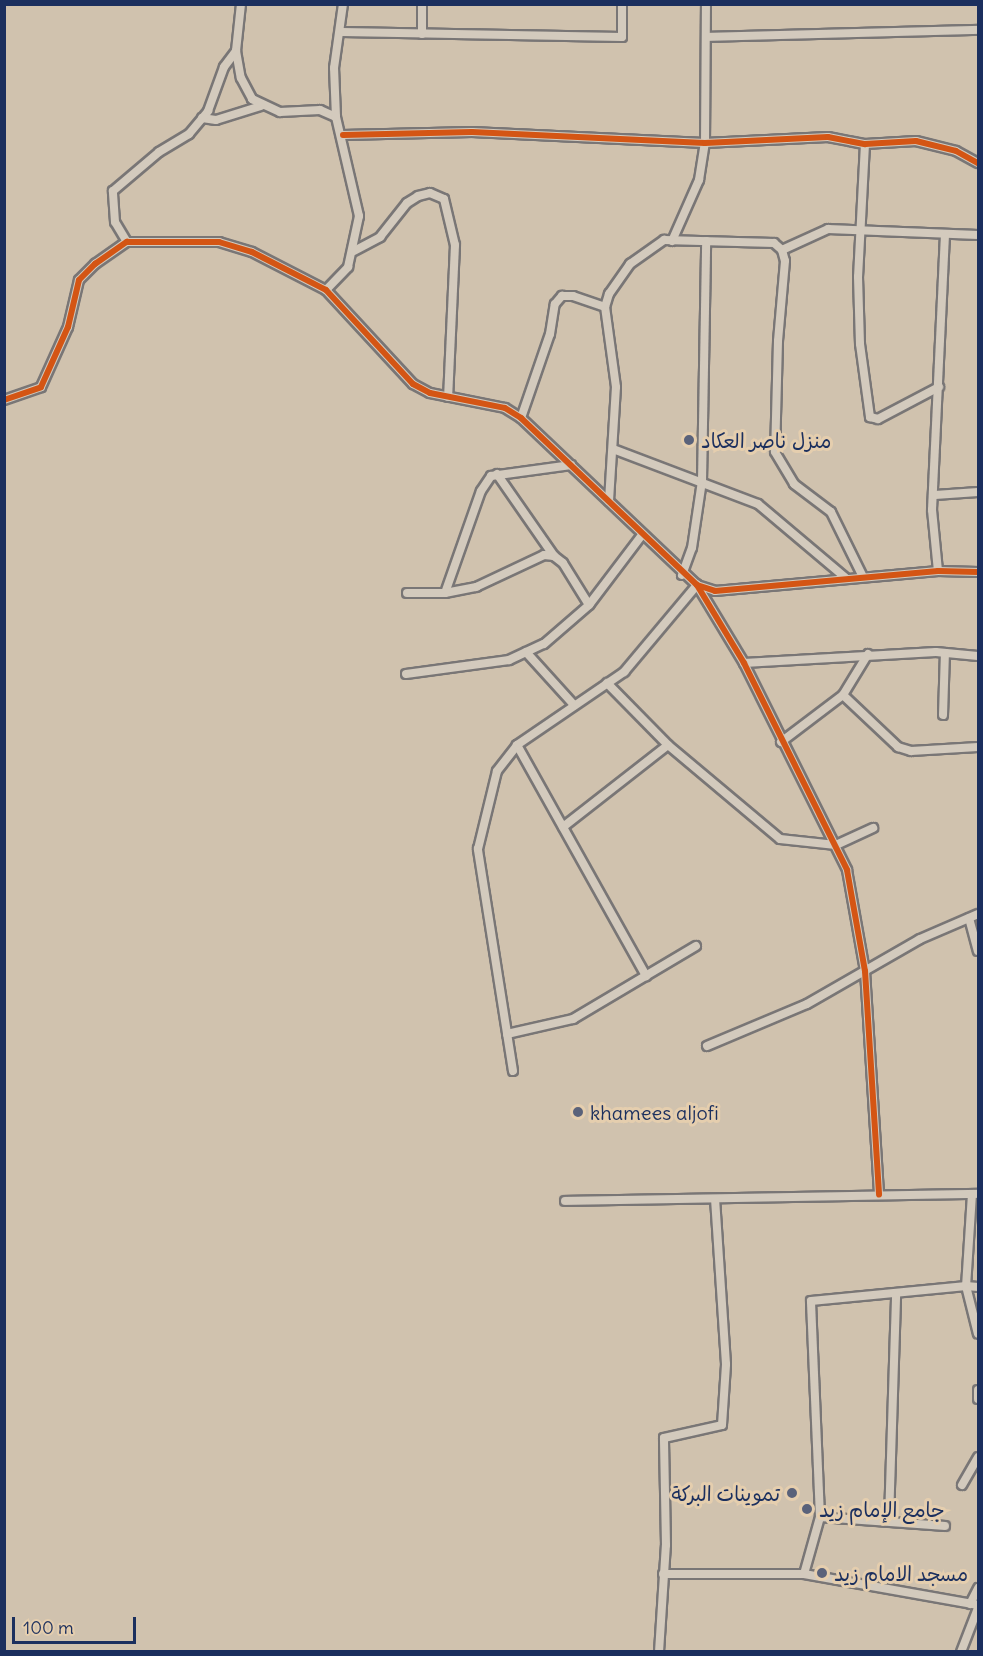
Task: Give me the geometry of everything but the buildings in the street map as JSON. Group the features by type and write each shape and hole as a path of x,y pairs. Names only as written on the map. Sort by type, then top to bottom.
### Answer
{"street":[{"path":"241,4 236,51 245,87 261,106"},
{"path":"326,290 348,267 354,251 359,216 343,135 336,117 334,68 342,32 343,4"},
{"path":"422,4 422,34"},
{"path":"342,32 622,37 621,4"},
{"path":"672,241 699,180 705,143 706,4"},
{"path":"707,38 978,30"},
{"path":"127,242 115,222 113,191 159,152 183,140 212,103 224,67 236,51"},
{"path":"202,118 216,120 261,106 300,114 320,110 336,117"},
{"path":"343,135 472,132 705,143 828,137 865,144 916,141 956,151 978,164"},
{"path":"865,144 858,230 860,344 870,417 878,418 939,387"},
{"path":"354,251 380,237 407,203 418,196 430,193 444,199 455,245 448,397"},
{"path":"782,250 828,229 978,234"},
{"path":"938,571 932,518 945,234"},
{"path":"609,501 616,387 604,306 630,264 655,245 672,241 774,243 782,250 785,261 778,341 775,452 794,484 831,512 863,577"},
{"path":"682,575 692,548 702,481 706,241"},
{"path":"4,400 41,387 68,327 79,280 127,242 219,242 252,252 326,290 413,384 448,397 505,408 521,418 609,501 682,575 697,585 715,591 938,571 978,572"},
{"path":"521,418 550,334 555,304 562,296 573,296 604,306"},
{"path":"613,449 758,504 847,579"},
{"path":"446,593 481,491 497,474 570,465"},
{"path":"497,474 554,556 563,563 590,605"},
{"path":"934,495 978,492"},
{"path":"406,674 476,666 526,652 544,644 590,605 642,535"},
{"path":"407,593 446,593 476,587 544,555 554,556"},
{"path":"697,585 744,663 781,742 847,870 858,918 865,971 879,1195"},
{"path":"513,1071 478,849 489,791 496,771 517,744 624,672 697,585"},
{"path":"526,652 574,705"},
{"path":"744,663 868,654 945,652 978,656"},
{"path":"943,715 945,652"},
{"path":"781,742 843,695 868,654"},
{"path":"608,684 668,745 780,839 836,845 873,828"},
{"path":"843,695 898,747 911,751 978,747"},
{"path":"517,744 646,976"},
{"path":"563,827 668,745"},
{"path":"707,1046 807,1004 920,939 978,914"},
{"path":"969,918 978,951"},
{"path":"507,1034 573,1019 696,946"},
{"path":"565,1201 975,1194 966,1286 978,1334"},
{"path":"659,1652 663,1575 664,1438 722,1425 726,1364 715,1198"},
{"path":"804,1574 819,1517 811,1301 966,1286 978,1287"},
{"path":"889,1521 896,1293"},
{"path":"978,1390 978,1399"},
{"path":"962,1485 978,1457"},
{"path":"819,1517 945,1526"},
{"path":"663,1575 804,1574 976,1606"},
{"path":"961,1652 976,1606 978,1588"}],"cycle path":[{"path":"343,135 472,132 705,143 828,137 865,144 916,141 956,151 978,163"},
{"path":"4,400 41,387 68,327 79,280 95,264 127,242 219,242 252,252 326,290 413,384 430,393 505,408 521,418 697,585 715,591 938,571 978,572"},
{"path":"697,585 744,663 847,870 865,971 879,1195"}],"place":[{"name":"منزل ناصر العكاد","path":"689,440"},
{"name":"khamees aljofi","path":"578,1112"},
{"name":"تموينات البركة","path":"792,1493"},
{"name":"جامع الإمام زيد","path":"807,1509"},
{"name":"مسجد الامام زيد","path":"822,1573"}]}
